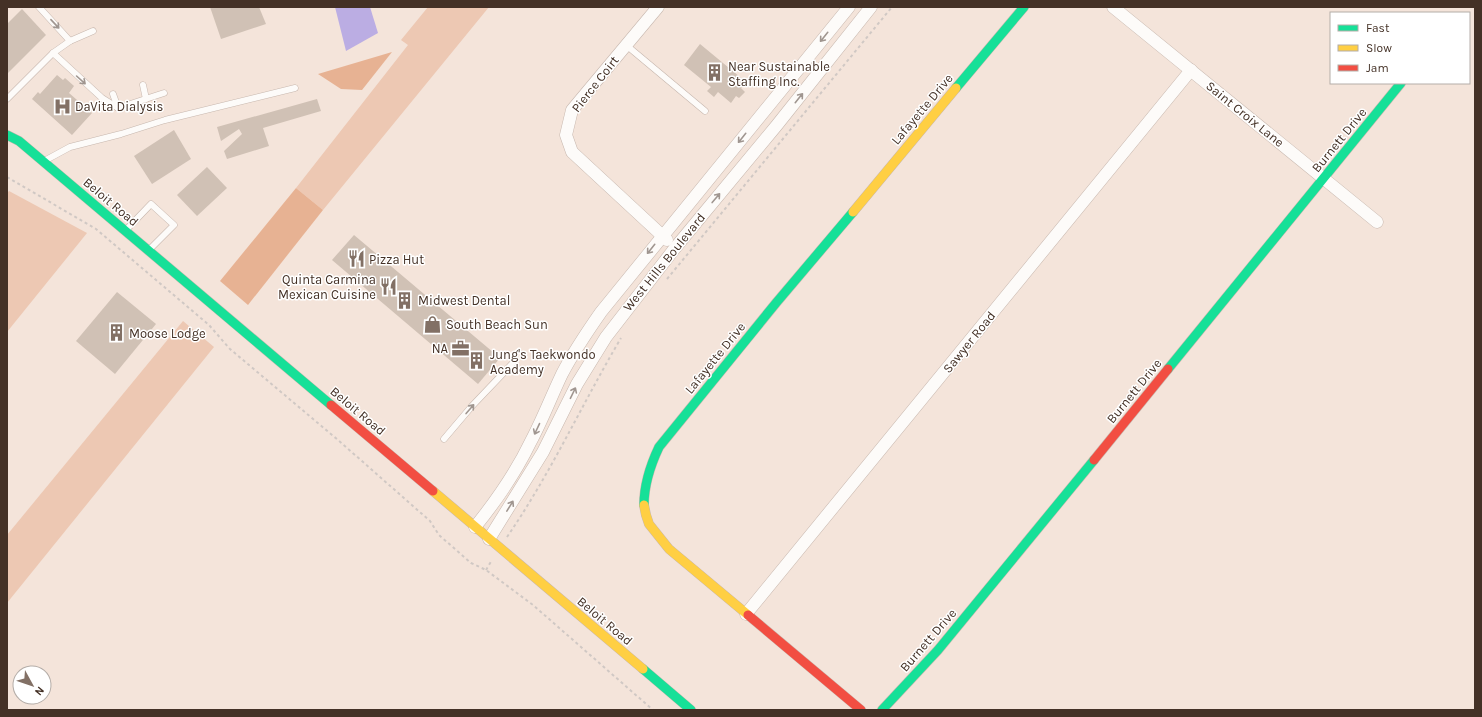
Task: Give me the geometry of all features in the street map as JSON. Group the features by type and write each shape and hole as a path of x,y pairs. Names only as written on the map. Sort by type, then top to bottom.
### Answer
{"street":[{"name":"Pierce Coirt","path":"658,7 572,110 566,135 572,152 675,248"},
{"name":"West Hills Boulevard","path":"475,527 494,504 514,473 530,444 563,373 590,327 611,298 849,7"},
{"name":"West Hills Boulevard","path":"489,539 543,452 577,384 596,351 618,320 871,7"},
{"name":"Lafayette Drive","path":"861,710 668,549 649,524 644,498 647,477 651,462 659,447 776,304 1024,7"},
{"name":"Saint Croix Lane","path":"1113,7 1377,222"},
{"name":"Sawyer Road","path":"746,614 1191,70"},
{"name":"Burnett Drive","path":"882,710 938,650 1400,84"},
{"name":"Beloit Road","path":"7,135 19,141 691,710"}],"lane":[{"path":"39,7 70,41"},
{"path":"7,99 53,53 70,41 93,31"},
{"path":"626,45 705,111"},
{"path":"53,53 102,98 118,108 164,93"},
{"path":"143,85 146,99"},
{"path":"42,162 70,147 121,134 165,120 295,88"},
{"path":"113,94 118,108"},
{"path":"125,231 151,204 174,225 148,251"},
{"path":"444,439 472,406 512,364"}],"path":[{"path":"663,284 892,7"},
{"path":"7,177 96,229 209,325 230,349 338,440 430,521 439,535 470,563 486,570 533,605 654,710"},
{"path":"486,570 527,509 594,384 622,337"}],"shaded area":[{"path":"335,7 370,7 378,33 346,51"},
{"path":"428,7 489,7 323,210 296,188 408,45 401,40"},
{"path":"392,52 362,90 341,89 318,74"},
{"path":"296,188 323,210 248,305 220,281"},
{"path":"9,191 87,233 7,332 7,193"},
{"path":"183,321 214,347 7,603 7,535"}],"building":[{"path":"210,7 259,7 266,24 221,39"},
{"path":"22,9 46,35 7,74 7,24"},
{"name":"Near Sustainable Staffing Inc.","path":"700,44 746,82 741,88 745,92 739,98 736,96 731,103 718,92 714,97 707,91 711,87 684,65"},
{"name":"DaVita Dialysis","path":"57,75 63,80 65,78 74,86 69,93 92,113 72,135 32,99 38,92 40,94"},
{"path":"317,99 321,111 263,128 269,146 227,159 224,151 242,134 239,129 221,141 217,127"},
{"path":"174,130 191,159 152,184 134,156"},
{"path":"207,167 227,188 197,216 177,195"},
{"path":"354,235 500,358 478,384 332,260"},
{"name":"Moose Lodge","path":"117,292 156,324 115,374 76,341"}],"traffic: fast":[{"path":"956,88 1024,7"},
{"path":"1168,369 1400,84"},
{"path":"7,135 19,141 331,405"},
{"path":"644,505 648,475 659,447 776,303 853,212"},
{"path":"882,710 938,650 1094,460"},
{"path":"643,669 691,710"}],"traffic: slow":[{"path":"853,212 956,88"},
{"path":"433,491 643,669"},
{"path":"644,505 649,524 669,549 748,615"}],"traffic: jam":[{"path":"1094,460 1168,369"},
{"path":"331,405 433,491"},
{"path":"748,615 861,710"}],"place":[{"name":"Near Sustainable Staffing Inc.","path":"715,73"},
{"name":"DaVita Dialysis","path":"62,106"},
{"name":"Pizza Hut","path":"356,259"},
{"name":"Quinta Carmina Mexican Cuisine","path":"389,286"},
{"name":"Midwest Dental","path":"405,300"},
{"name":"South Beach Sun","path":"433,324"},
{"name":"Moose Lodge","path":"116,333"},
{"name":"NA","path":"461,348"},
{"name":"Jung's Taekwondo Academy","path":"477,361"}]}
